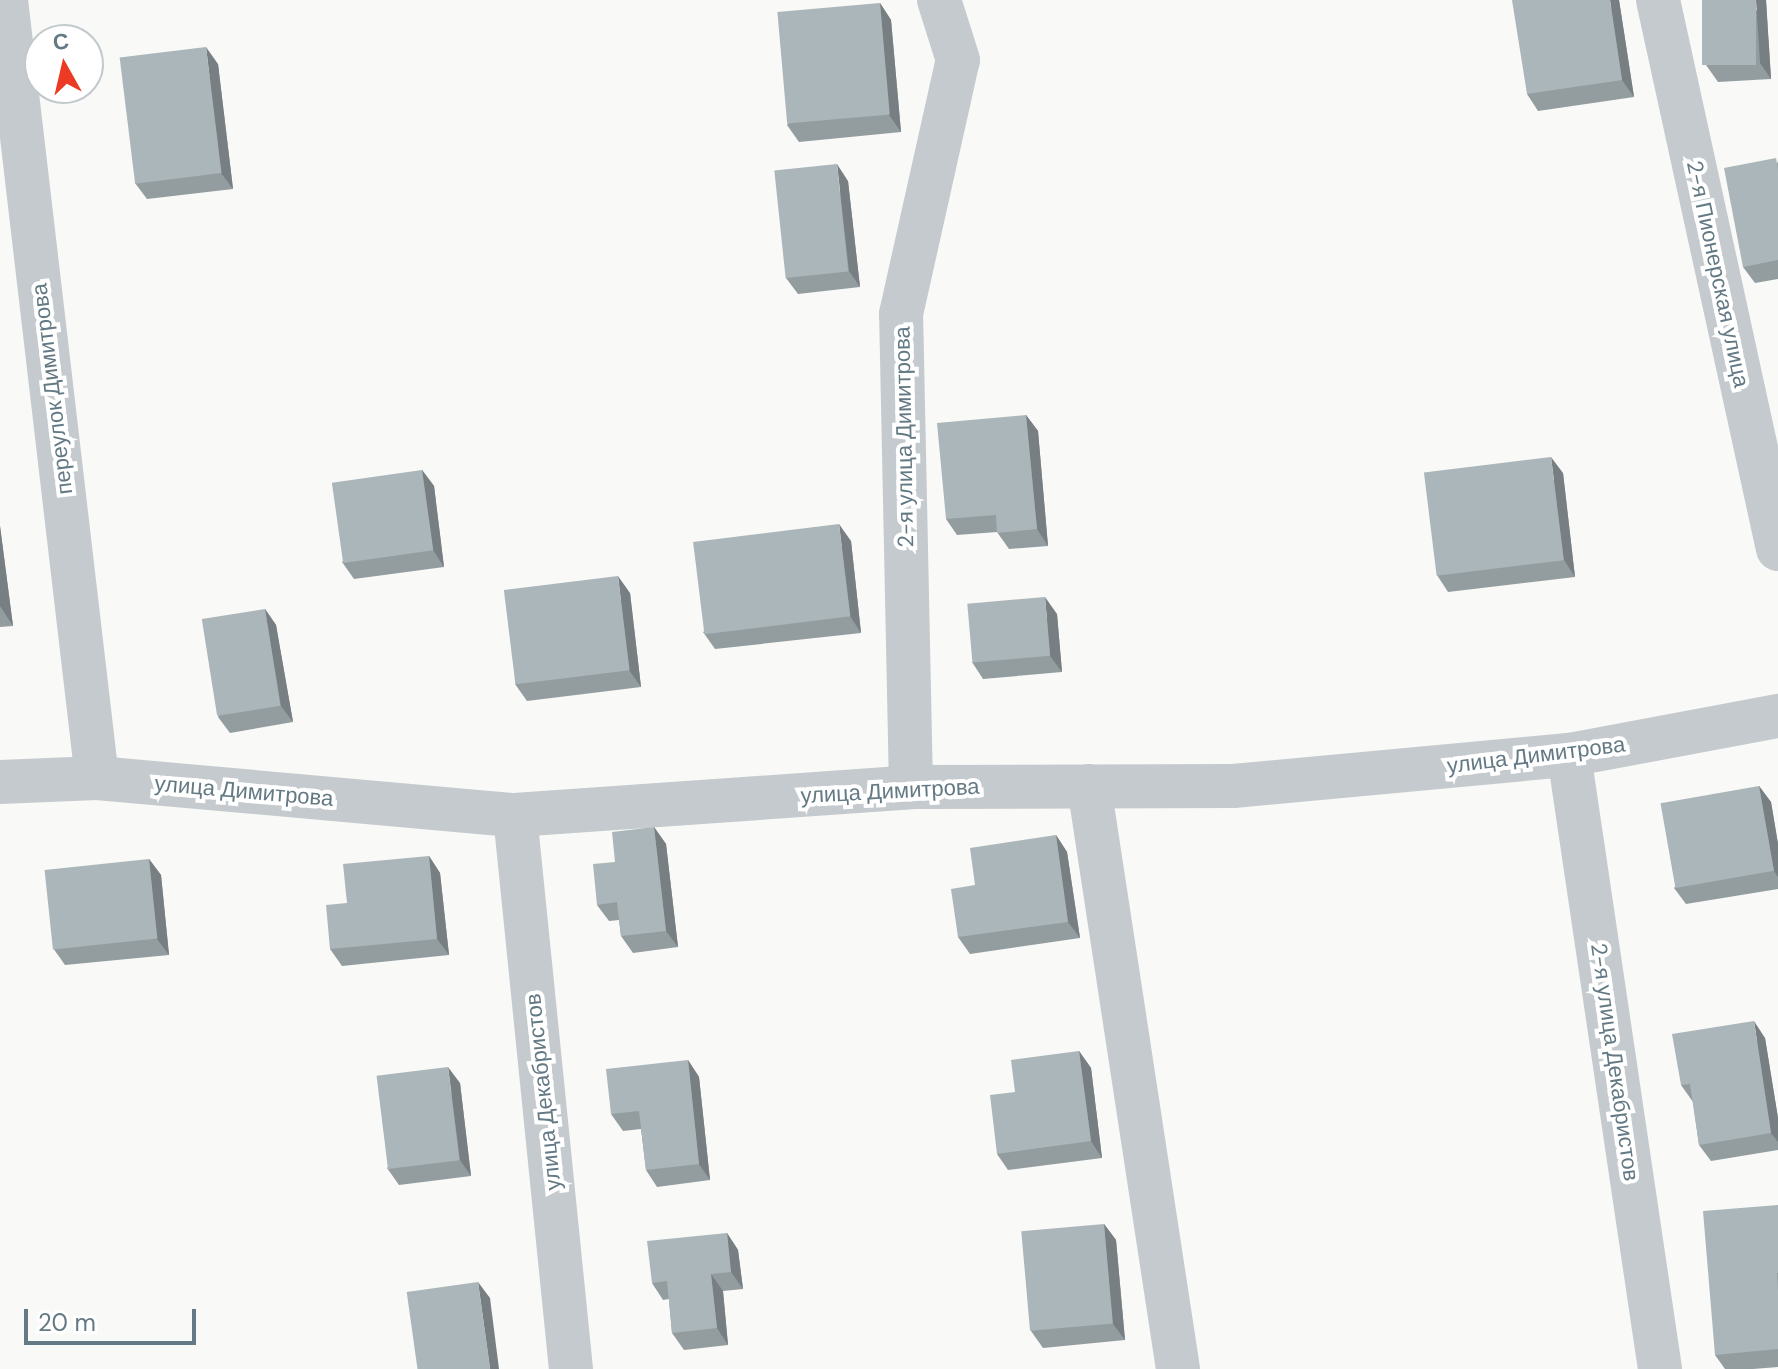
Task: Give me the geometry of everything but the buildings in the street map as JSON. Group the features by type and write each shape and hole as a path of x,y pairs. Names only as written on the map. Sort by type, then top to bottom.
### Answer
{"street":[{"name":"переулок Димитрова","path":"6,0 97,778"},
{"name":"2-я улица Димитрова","path":"911,787 901,314 958,60 939,0"},
{"name":"2-я Пионерская улица","path":"1658,0 1778,549"},
{"name":"улица Димитрова","path":"0,782 97,778 515,815 911,787 1233,786 1569,755 1778,716"},
{"name":"2-я улица Декабристов","path":"1569,755 1660,1369"},
{"path":"1089,786 1178,1369"},
{"name":"улица Декабристов","path":"515,815 571,1369"}]}
